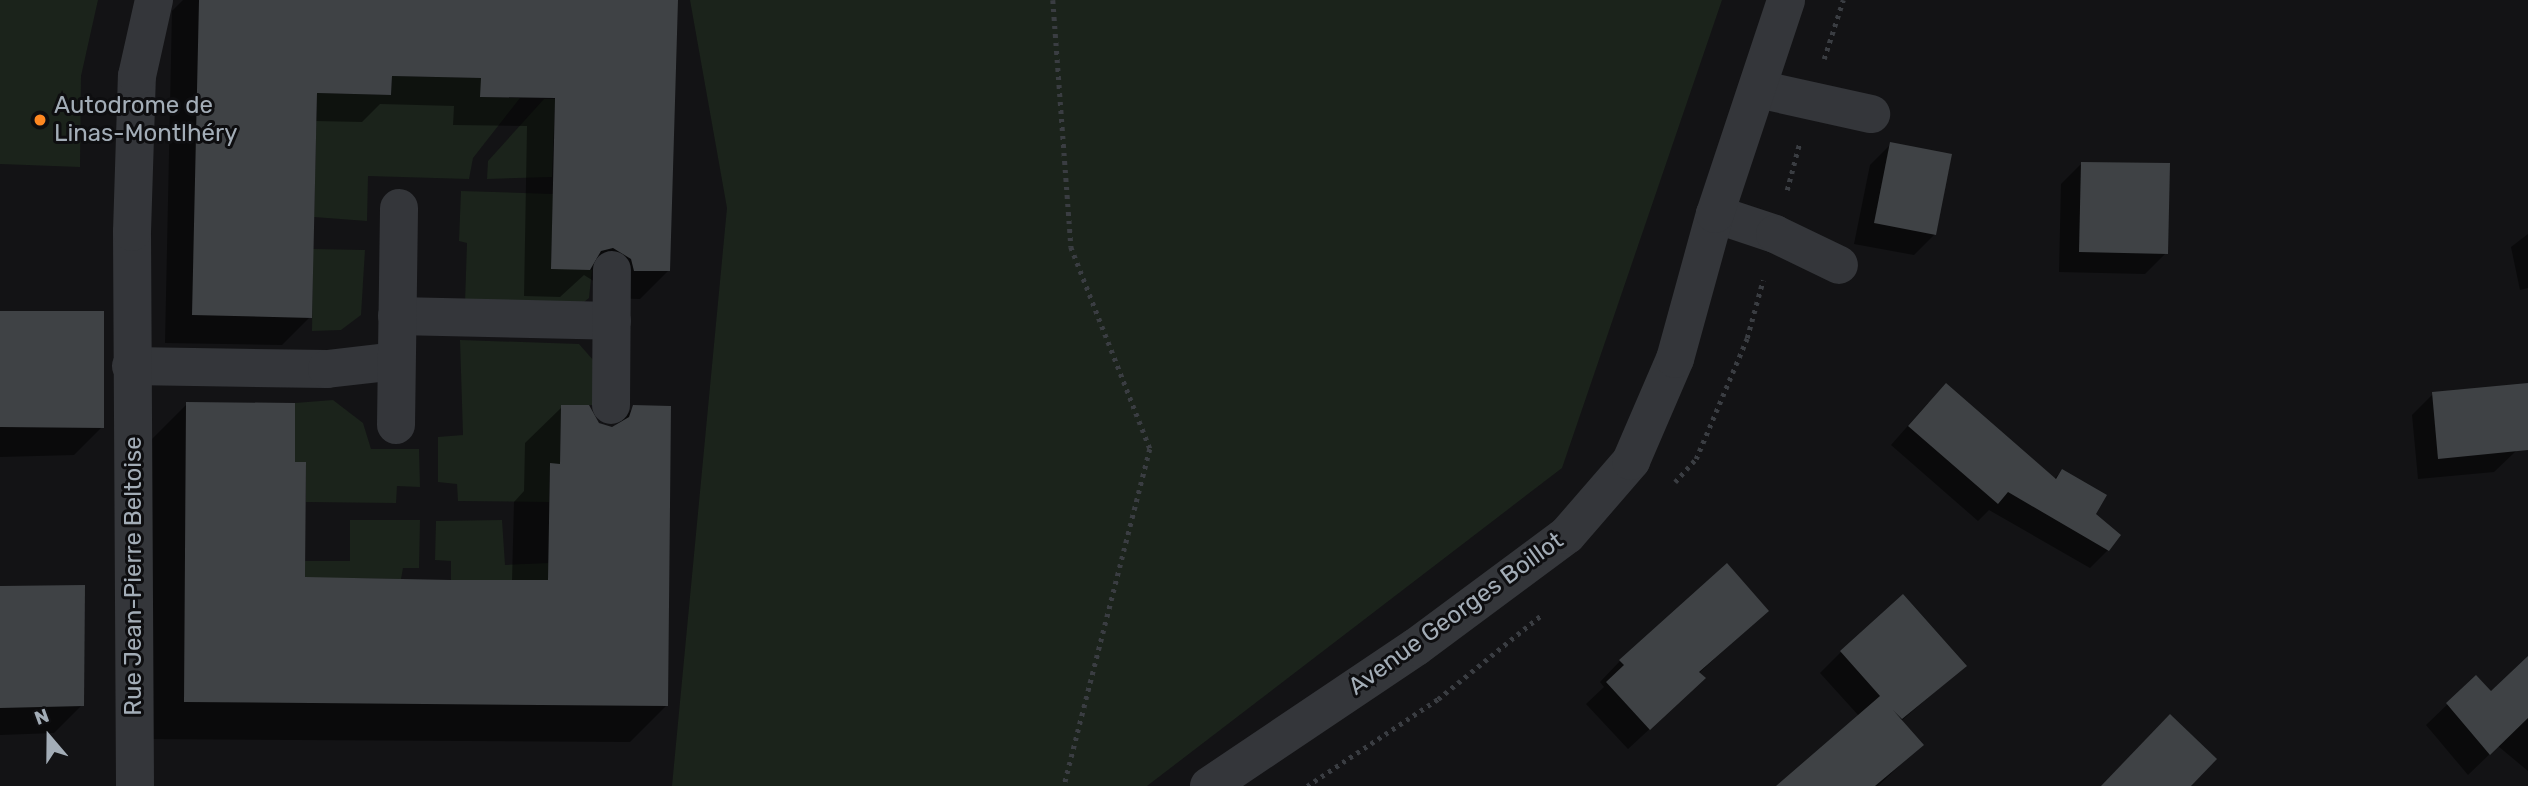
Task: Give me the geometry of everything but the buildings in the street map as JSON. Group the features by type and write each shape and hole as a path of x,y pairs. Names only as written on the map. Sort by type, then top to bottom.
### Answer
{"street":[{"name":"Rue Jean-Pierre Beltoise","path":"135,786 131,366 137,76 154,0"},
{"name":"Avenue Georges Boillot","path":"1209,786 1416,647 1567,535 1631,461 1675,359 1715,214 1786,0"},
{"path":"1758,89 1871,114"},
{"path":"396,425 399,208"},
{"path":"1715,214 1775,234 1839,265"},
{"path":"611,405 612,270"},
{"path":"397,316 612,321"},
{"path":"131,366 327,369 396,361"}],"path":[{"path":"1053,0 1071,247 1150,449 1064,786"}],"shaded area":[{"name":"Autodrome de Linas-Montlhéry","path":"0,0 98,0 81,76 80,167 0,164"},
{"path":"690,0 1722,0 1562,468 1147,786 672,786 727,208"},
{"path":"392,76 481,78 481,97 520,98 473,158 469,179 368,176 367,221 314,217 317,93 391,95"},
{"path":"544,99 555,99 552,177 487,179 488,161"},
{"path":"461,191 553,194 551,268 592,270 589,298 579,306 465,303 467,243 459,241"},
{"path":"313,249 365,250 361,315 341,330 312,331"},
{"path":"460,340 579,344 594,361 593,405 561,405 560,464 550,464 549,502 458,501 457,484 438,482 438,437 463,435"},
{"path":"333,400 363,423 371,449 419,449 420,487 397,486 396,503 306,502 306,462 295,462 295,403"},
{"path":"350,520 420,520 419,568 403,568 401,579 345,578 305,599 305,561 350,561"},
{"path":"502,520 505,565 549,563 549,601 509,580 451,580 451,561 435,560 436,521"}],"place":[{"name":"Autodrome de Linas-Montlhéry","path":"40,120"}]}
